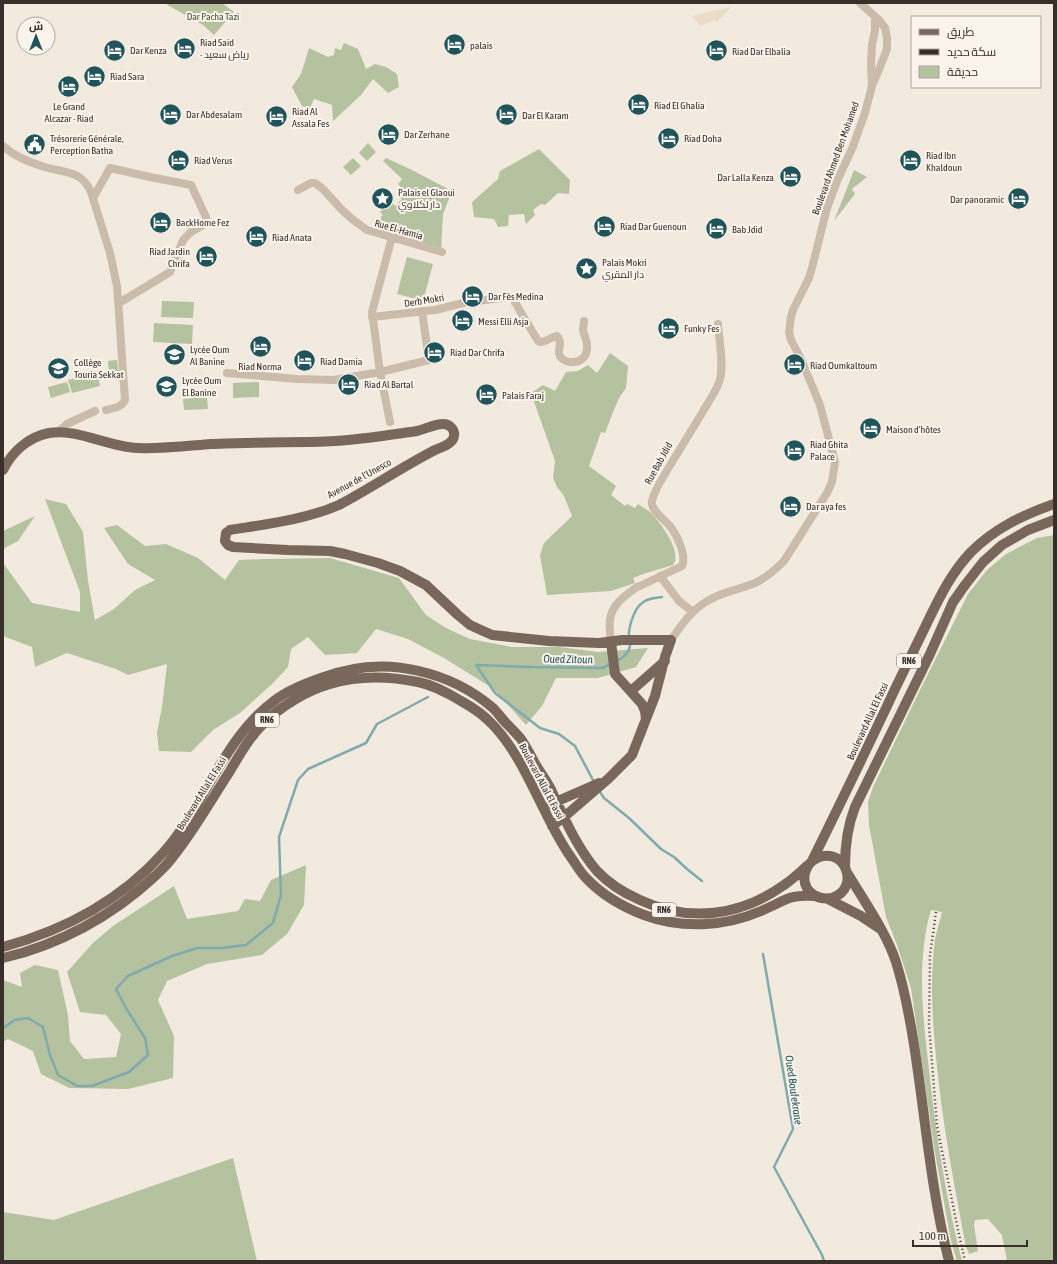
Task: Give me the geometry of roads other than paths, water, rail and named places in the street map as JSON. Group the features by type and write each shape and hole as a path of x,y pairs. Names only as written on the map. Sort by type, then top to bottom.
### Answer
{"main road":[{"name":"Avenue de l'Unesco","path":"3,470 11,456 23,445 32,439 58,432 70,433 108,443 137,448 247,442 328,442 391,427 422,430 442,424 449,425 454,434 454,437 450,443 417,459 338,505 327,510 305,516 230,530 224,536 226,544 233,547 330,551 352,555 400,571 426,585 470,625 492,635 549,641 599,643 622,640 671,640"},
{"name":"Boulevard Allal El Fassi","path":"278,704 287,692 308,682 354,668 379,666 398,667 418,670 442,678 470,692 493,709 521,738 552,791 556,802 584,852 596,869 608,881 630,896 647,904 674,912 695,915 723,912 757,901 787,883 810,863 862,762 941,594 951,578 971,552 1004,525 1054,504"},
{"name":"RN6","path":"846,870 841,862 836,858 823,855 817,857 810,863 804,876 805,882 811,893 822,898 828,899 839,894 843,890 848,880 845,850 846,836 855,807 953,602 973,573 1002,544 1028,530 1054,520"},
{"name":"Boulevard Ahmed Ben Mohamed","path":"552,826 608,779 632,755 655,696 671,640"},
{"name":"Rue Bab Jdid","path":"610,642 615,674 642,704 645,711 646,720"},
{"path":"631,691 665,661"},
{"name":"Boulevard Allal El Fassi","path":"3,958 51,943 97,920 123,903 147,884 171,861 200,809 226,755 241,733 253,719 278,704 330,684 356,678 402,678 428,684 456,697 477,710 494,726 512,749 559,839 576,865 591,882 610,898 625,906 661,920 694,925 724,922 741,918 761,911 793,896 816,896"},
{"name":"Boulevard Ahmed Ben Mohamed","path":"542,807 608,779"},
{"name":"Boulevard Allal El Fassi","path":"3,947 55,930 96,909 114,897 162,855 200,809"},
{"path":"846,870 880,929 895,960 905,994 939,1218 949,1261"},
{"path":"828,899 861,916 880,929"}],"street":[{"path":"860,3 882,24 887,33 886,47 872,86"},
{"path":"872,86 871,65 875,17"},
{"path":"883,38 886,47 880,53 877,53 873,46 875,40 883,38"},
{"name":"Boulevard Ahmed Ben Mohamed","path":"671,640 681,625 693,612 712,598 754,584 775,570 784,561 827,493 832,482 835,462 820,405 801,359 791,340 789,332 793,310 811,271 827,208 837,181 852,149 865,113 872,86"},
{"path":"3,146 33,163 72,173 78,176 87,184 93,198 112,260 117,286 125,400 118,408 106,410"},
{"path":"93,198 110,168 190,185 207,221 205,224 191,232 183,240 170,272 119,303"},
{"name":"Rue El-Hamia","path":"298,190 311,183 315,183 323,189 341,209 366,230 442,252"},
{"path":"391,427 380,372 372,318 373,308 392,237"},
{"name":"Derb Mokri","path":"372,318 435,310 466,302 512,297 538,341 543,342 553,336 557,336 561,343 558,351 560,356 564,360 572,363 584,359 586,354 587,344 583,329 584,321"},
{"path":"227,372 297,379 334,380 380,372 429,360 422,311"},
{"name":"Rue Bab Jdid","path":"610,642 610,622 612,615 621,599 638,586 682,566 684,562 684,557 679,542 670,526 652,508 652,500 677,452 718,385 722,371 718,324"},
{"path":"58,432 67,424 95,411"},
{"path":"660,576 679,601 693,612"}],"waterway":[{"name":"Oued Zitoun","path":"629,637 629,629 638,607 648,599 662,597"},
{"name":"Oued Zitoun","path":"615,662 626,654 630,642"},
{"name":"Oued Zitoun","path":"476,665 602,668 611,664"},
{"name":"Oued Boufekrane","path":"476,665 495,693 540,728 559,734 575,746 594,782"},
{"path":"3,1028 15,1020 28,1018 43,1027 50,1055 58,1075 77,1086 92,1086 129,1072 148,1055 145,1038 116,989 128,976 172,956 197,948 222,948 246,945 273,923 281,895 279,837 298,780 308,769 366,743 377,724 428,697"},
{"name":"Oued Boufekrane","path":"600,792 604,798 629,818 661,849 674,857 702,881"},
{"name":"Oued Boufekrane","path":"763,954 793,1129 774,1167 824,1261"}],"railway":[{"path":"936,912 930,955 929,1025 937,1126 965,1261"}],"place":[{"name":"palais","path":"454,45"},
{"name":"Riad Said - رياض سعيد","path":"185,48"},
{"name":"Dar Kenza","path":"115,50"},
{"name":"Riad Dar Elbalia","path":"717,51"},
{"name":"Riad Sara","path":"95,76"},
{"name":"Le Grand Alcazar - Riad","path":"69,86"},
{"name":"Riad El Ghalia","path":"639,105"},
{"name":"Dar Abdesalam","path":"170,114"},
{"name":"Dar El Karam","path":"506,115"},
{"name":"Riad Al Assala Fes","path":"276,117"},
{"name":"Dar Zerhane","path":"389,134"},
{"name":"Riad Doha","path":"669,138"},
{"name":"Trésorerie Générale, Perception Batha","path":"35,144"},
{"name":"Riad Verus","path":"178,160"},
{"name":"Riad Ibn Khaldoun","path":"911,161"},
{"name":"Dar Lalla Kenza","path":"790,177"},
{"name":"Palais el Glaoui دار لكلاوي","path":"382,198"},
{"name":"Dar panoramic","path":"1019,199"},
{"name":"BackHome Fez","path":"160,222"},
{"name":"Riad Dar Guenoun","path":"605,226"},
{"name":"Bab Jdid","path":"716,229"},
{"name":"Riad Anata","path":"257,237"},
{"name":"Riad Jardin Chrifa","path":"206,257"},
{"name":"Palais Mokri دار المقري","path":"587,268"},
{"name":"Dar Fès Medina","path":"473,296"},
{"name":"Messi Elli Asja","path":"463,321"},
{"name":"Funky Fes","path":"668,328"},
{"name":"Riad Norma","path":"260,346"},
{"name":"Riad Dar Chrifa","path":"434,352"},
{"name":"Lycée Oum Al Banine","path":"175,355"},
{"name":"Riad Damia","path":"304,361"},
{"name":"Riad Oumkaltoum","path":"794,365"},
{"name":"Collège Touria Sekkat","path":"58,368"},
{"name":"Riad Al Bartal","path":"348,384"},
{"name":"Lycée Oum El Banine","path":"167,386"},
{"name":"Palais Faraj","path":"487,395"},
{"name":"Maison d'hôtes","path":"870,429"},
{"name":"Riad Ghita Palace","path":"795,450"},
{"name":"Dar aya fes","path":"790,506"}],"park label":[{"name":"Dar Pacha Tazi","path":"213,16"}]}
